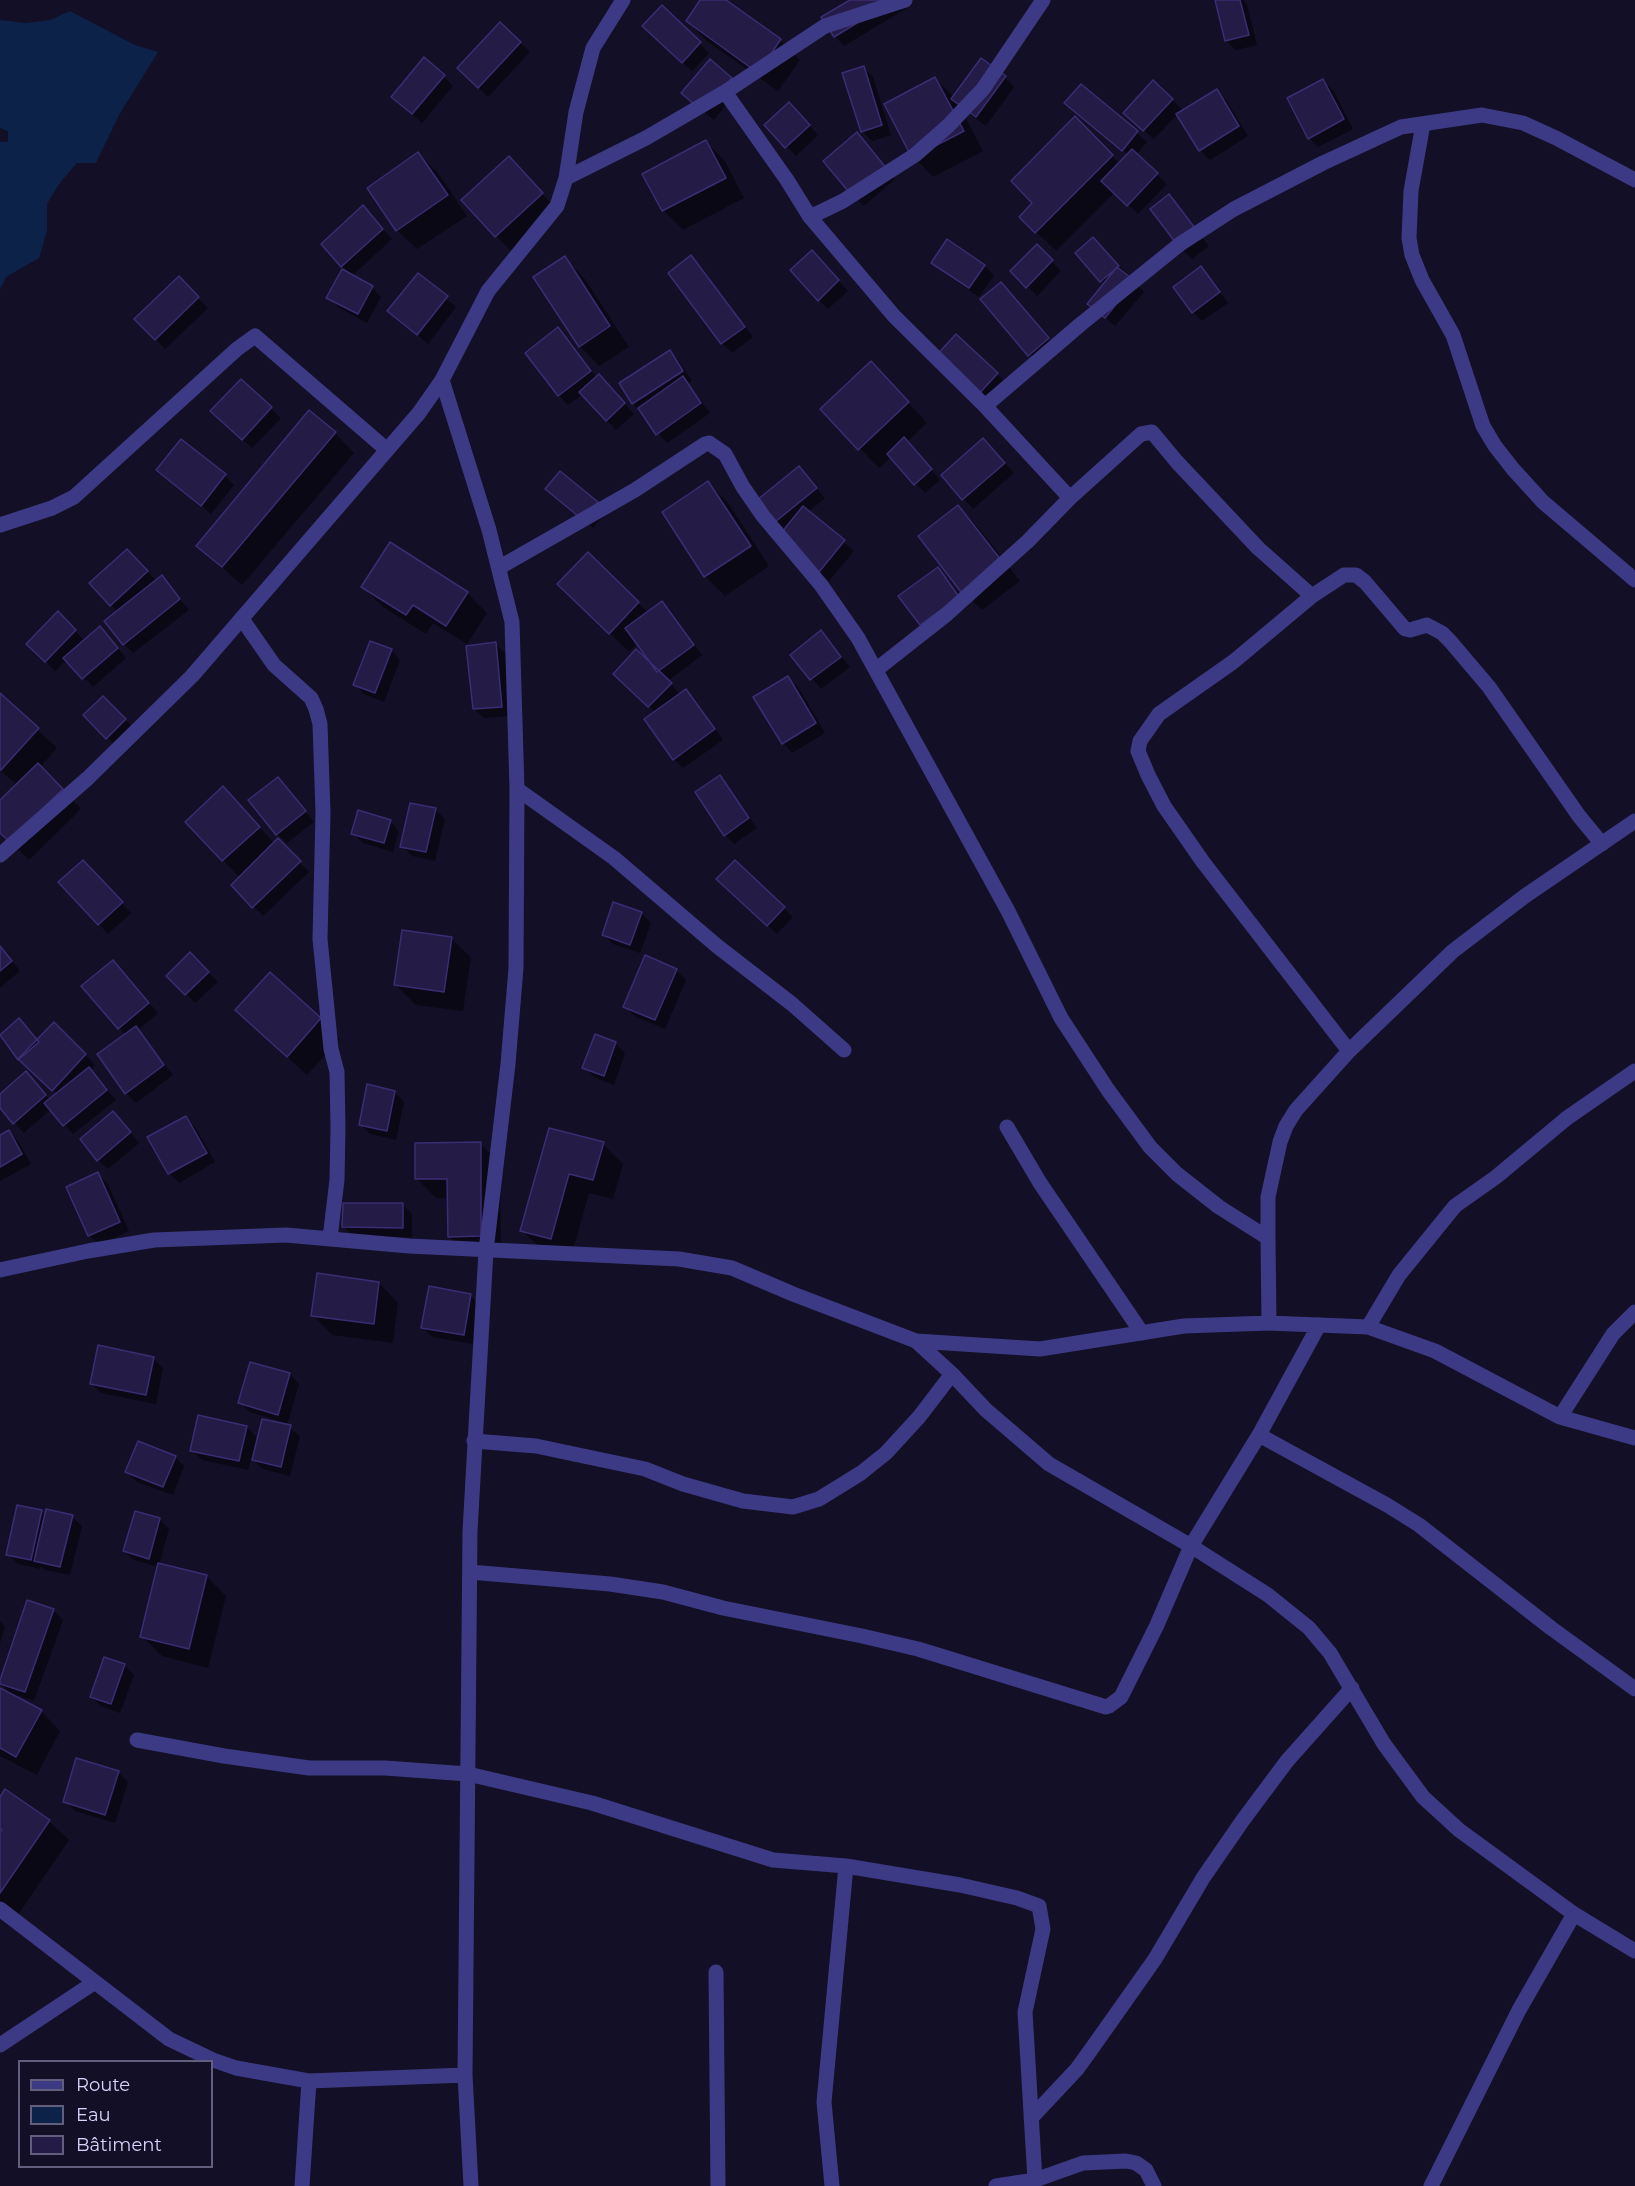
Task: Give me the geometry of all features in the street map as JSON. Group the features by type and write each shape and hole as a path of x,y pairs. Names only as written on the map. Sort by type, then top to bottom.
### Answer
{"street":[{"path":"0,855 96,771 192,676 419,413 442,380 488,291 557,206 566,178 576,112 593,48 623,0"},
{"path":"566,178 646,138 725,92 825,26 905,0"},
{"path":"810,217 843,201 915,155 948,126 983,89 1042,0"},
{"path":"725,92 810,217 894,316 986,406 1070,498"},
{"path":"986,406 1081,324 1180,244 1225,215 1323,163 1401,127 1482,115 1522,123 1556,138 1635,180"},
{"path":"1423,124 1411,191 1409,238 1412,255 1422,280 1453,335 1484,426 1513,469 1543,502 1635,580"},
{"path":"0,525 52,508 74,497 255,336 387,450"},
{"path":"442,380 500,567 512,622 517,789 516,968 508,1064 486,1251 474,1441 470,1572 465,2075 471,2186"},
{"path":"877,669 947,614 1028,541 1070,498 1142,434 1152,432 1176,462 1257,548 1312,596"},
{"path":"500,567 635,490 709,443 724,454 763,516 839,608 877,669 1008,911 1061,1018 1108,1090 1150,1147 1177,1174 1219,1207 1268,1238"},
{"path":"1349,1051 1203,862 1164,806 1138,751 1140,741 1159,714 1233,662 1312,596 1344,575 1351,573 1365,582 1405,629 1410,630 1427,625 1442,633 1489,687 1602,844"},
{"path":"242,619 274,665 310,698 320,724 323,813 320,939 331,1049 337,1072 337,1180 330,1238"},
{"path":"517,789 614,858 717,946 792,1004 844,1050"},
{"path":"1269,1323 1268,1197 1280,1142 1296,1110 1349,1051 1454,951 1526,896 1635,822"},
{"path":"1368,1327 1399,1275 1455,1206 1496,1177 1567,1118 1635,1071"},
{"path":"1007,1127 1040,1183 1142,1333"},
{"path":"0,1270 88,1251 154,1240 286,1234 486,1251 679,1259 732,1268 916,1341 1040,1349 1184,1326 1269,1323 1368,1327 1435,1351 1560,1417 1635,1438"},
{"path":"1560,1417 1613,1334 1635,1312"},
{"path":"470,1572 610,1584 663,1592 723,1608 918,1649 1106,1707 1114,1704 1121,1697 1157,1625 1191,1546 1259,1435 1319,1325"},
{"path":"916,1341 986,1410 1049,1464 1191,1546 1268,1595 1309,1628 1330,1653 1384,1744 1423,1797 1459,1830 1574,1914 1635,1951"},
{"path":"474,1441 536,1446 645,1469 683,1484 743,1501 793,1507 819,1499 861,1473 886,1453 919,1417 952,1374"},
{"path":"1259,1435 1419,1525 1551,1629 1635,1689"},
{"path":"1031,2118 1090,2051 1155,1959 1203,1878 1287,1761 1352,1688"},
{"path":"136,1740 309,1768 386,1768 468,1774 592,1803 773,1860 846,1866 960,1885 1017,1898 1039,1906 1042,1929 1024,2012 1035,2180"},
{"path":"832,2186 824,2102 846,1866"},
{"path":"0,1909 169,2039 189,2051 236,2068 309,2082 465,2075"},
{"path":"1431,2186 1519,2010 1574,1914"},
{"path":"716,1972 718,2186"},
{"path":"0,2044 95,1982"},
{"path":"302,2186 309,2082"},
{"path":"996,2186 1035,2180 1083,2163 1126,2161 1136,2163 1146,2170 1154,2186"}],"water":[{"path":"70,11 135,45 158,52 119,115 96,163 77,163 59,184 47,204 47,231 39,258 6,277 0,290 0,142 8,142 8,131 0,128 0,20 26,23 50,20"}],"building":[{"path":"700,0 726,0 781,39 758,73 686,21"},
{"path":"850,0 895,0 834,37 821,17"},
{"path":"1215,0 1240,0 1249,35 1225,41"},
{"path":"662,5 701,42 682,63 642,26"},
{"path":"500,22 521,42 478,88 457,68"},
{"path":"424,57 445,75 412,114 391,97"},
{"path":"981,58 1006,76 976,117 951,99"},
{"path":"710,59 732,78 703,112 681,93"},
{"path":"864,66 882,125 861,132 842,73"},
{"path":"935,77 964,131 912,158 884,104"},
{"path":"1323,79 1344,119 1308,139 1287,98"},
{"path":"1153,80 1173,99 1143,131 1123,113"},
{"path":"1081,84 1138,131 1122,151 1064,103"},
{"path":"1217,89 1239,126 1199,151 1176,114"},
{"path":"789,102 810,125 785,148 764,125"},
{"path":"1075,116 1113,155 1035,233 1019,217 1032,203 1011,181"},
{"path":"857,132 887,169 853,197 823,161"},
{"path":"706,140 726,178 662,211 642,174"},
{"path":"1132,149 1158,173 1127,206 1101,181"},
{"path":"418,152 448,195 396,231 367,188"},
{"path":"509,156 543,193 495,237 461,200"},
{"path":"1169,194 1201,236 1182,251 1150,209"},
{"path":"363,205 383,229 341,267 321,244"},
{"path":"1093,237 1119,266 1100,282 1075,253"},
{"path":"947,239 985,265 969,288 931,263"},
{"path":"1037,244 1053,260 1026,288 1010,271"},
{"path":"812,250 839,280 818,301 790,270"},
{"path":"691,255 745,327 721,344 668,273"},
{"path":"565,256 610,326 579,347 533,277"},
{"path":"1201,266 1220,292 1192,313 1173,287"},
{"path":"1117,267 1135,281 1105,318 1087,304"},
{"path":"342,269 373,286 358,314 326,298"},
{"path":"418,273 448,296 417,335 387,311"},
{"path":"179,276 199,297 155,340 134,319"},
{"path":"1001,282 1049,338 1028,356 980,299"},
{"path":"558,327 591,371 558,396 525,353"},
{"path":"956,334 998,373 976,397 934,358"},
{"path":"670,350 683,371 632,404 619,383"},
{"path":"871,361 909,402 858,450 820,409"},
{"path":"599,374 625,403 606,421 579,392"},
{"path":"683,376 701,403 656,435 638,408"},
{"path":"241,379 272,407 242,440 210,411"},
{"path":"309,410 336,432 222,567 196,546"},
{"path":"904,437 932,469 914,485 887,454"},
{"path":"983,438 1005,463 962,500 941,475"},
{"path":"181,439 226,474 201,506 156,470"},
{"path":"799,466 817,488 775,522 757,500"},
{"path":"560,471 598,502 583,520 545,489"},
{"path":"708,481 751,546 704,577 662,512"},
{"path":"958,505 1001,560 961,592 918,536"},
{"path":"803,506 845,540 819,572 777,538"},
{"path":"390,542 468,592 446,626 413,605 406,615 361,587"},
{"path":"127,549 148,571 110,606 89,583"},
{"path":"588,552 639,602 609,634 557,584"},
{"path":"938,567 959,597 920,625 898,596"},
{"path":"162,575 180,599 123,645 104,621"},
{"path":"662,601 694,645 657,672 625,628"},
{"path":"58,611 76,630 45,662 26,644"},
{"path":"100,626 118,648 82,679 63,658"},
{"path":"821,630 841,657 810,680 790,655"},
{"path":"370,641 392,649 375,693 353,685"},
{"path":"496,642 502,707 473,709 466,646"},
{"path":"636,649 672,683 648,707 613,674"},
{"path":"788,676 816,723 782,744 753,697"},
{"path":"686,689 715,729 673,760 644,719"},
{"path":"0,693 39,728 1,770 0,770"},
{"path":"103,696 126,719 106,739 83,715"},
{"path":"38,763 63,789 9,841 0,833 0,800"},
{"path":"720,775 749,818 724,836 695,792"},
{"path":"278,777 306,811 276,835 248,800"},
{"path":"223,786 260,827 222,861 185,822"},
{"path":"410,803 436,808 426,852 400,847"},
{"path":"358,810 391,820 384,843 351,834"},
{"path":"278,838 301,861 252,908 231,885"},
{"path":"83,860 123,902 98,925 58,882"},
{"path":"735,860 785,907 767,926 716,879"},
{"path":"613,902 642,912 630,945 602,935"},
{"path":"402,930 452,937 444,992 394,985"},
{"path":"0,946 12,961 0,971"},
{"path":"190,952 209,972 185,995 166,976"},
{"path":"645,955 677,969 655,1020 623,1007"},
{"path":"113,960 149,1003 118,1029 81,986"},
{"path":"270,972 321,1018 287,1057 235,1010"},
{"path":"19,1018 39,1042 18,1060 0,1035"},
{"path":"54,1022 86,1054 52,1091 18,1059"},
{"path":"136,1026 164,1065 125,1094 97,1054"},
{"path":"595,1034 616,1042 604,1076 582,1068"},
{"path":"89,1067 107,1090 63,1126 44,1103"},
{"path":"26,1071 46,1095 13,1124 0,1108 0,1094"},
{"path":"367,1084 395,1091 387,1131 359,1125"},
{"path":"113,1111 131,1132 97,1161 80,1139"},
{"path":"186,1116 207,1153 168,1174 147,1137"},
{"path":"549,1128 604,1142 593,1180 569,1174 551,1239 520,1231"},
{"path":"9,1130 22,1154 0,1167 0,1135"},
{"path":"481,1142 481,1236 448,1237 447,1179 415,1179 415,1143"},
{"path":"98,1172 120,1222 88,1236 66,1187"},
{"path":"343,1203 403,1203 403,1228 342,1227"},
{"path":"317,1273 379,1282 374,1324 311,1316"},
{"path":"429,1286 471,1294 464,1335 421,1328"},
{"path":"98,1345 154,1357 146,1395 90,1384"},
{"path":"250,1362 290,1373 278,1415 238,1403"},
{"path":"198,1415 247,1426 239,1461 190,1451"},
{"path":"262,1419 291,1425 281,1467 252,1460"},
{"path":"138,1441 176,1456 163,1487 125,1472"},
{"path":"17,1505 42,1510 31,1560 6,1555"},
{"path":"46,1509 73,1515 60,1567 34,1561"},
{"path":"135,1511 160,1518 149,1559 123,1551"},
{"path":"158,1563 207,1575 189,1649 140,1637"},
{"path":"27,1600 54,1609 25,1692 0,1684 0,1680"},
{"path":"104,1657 125,1664 111,1704 90,1697"},
{"path":"0,1688 42,1710 16,1757 0,1748"},
{"path":"76,1758 119,1771 105,1815 63,1802"},
{"path":"5,1789 50,1820 0,1893 0,1832 2,1830 0,1829 0,1797"}]}
